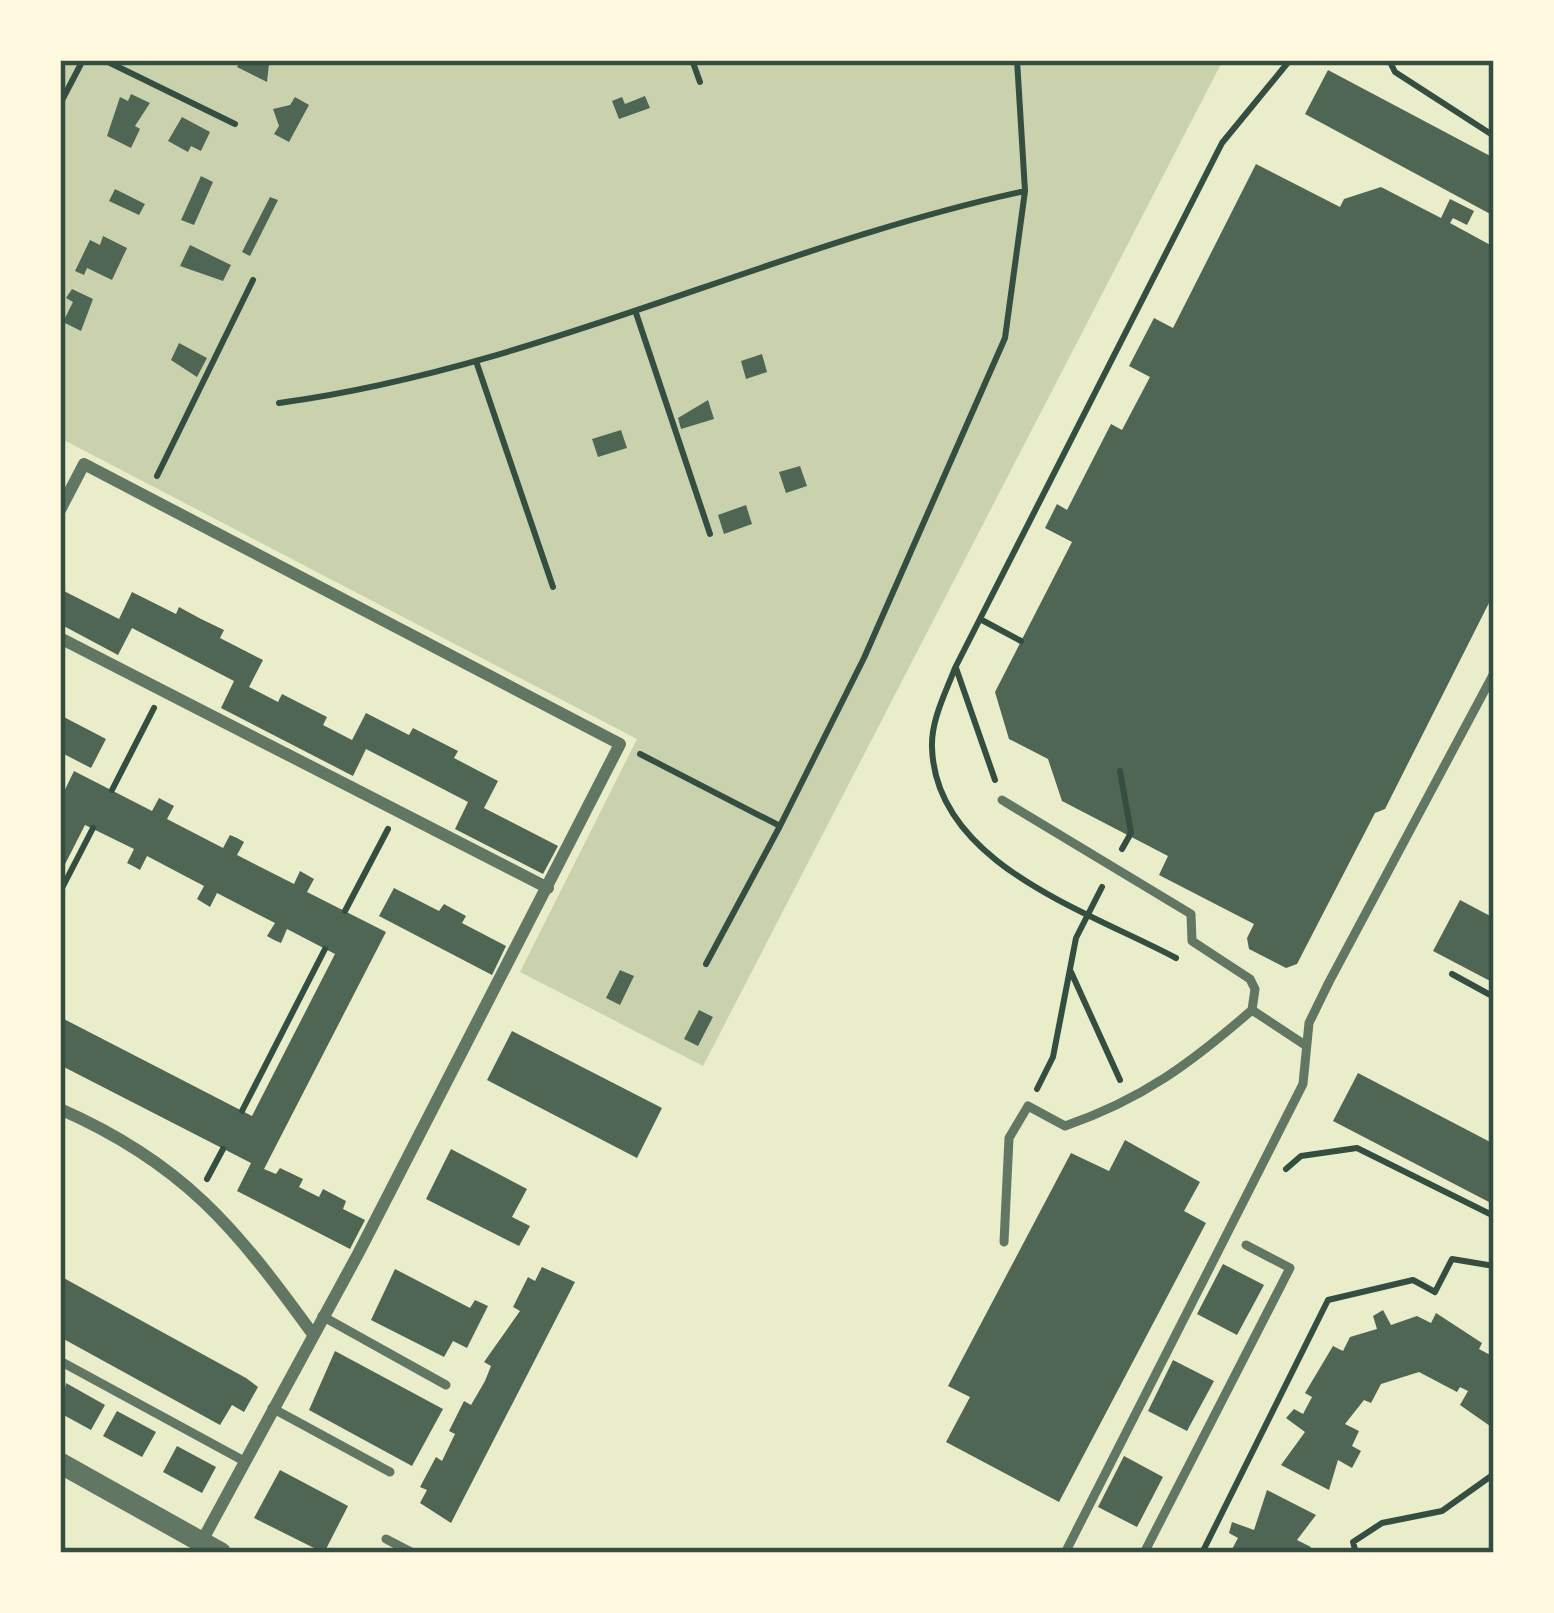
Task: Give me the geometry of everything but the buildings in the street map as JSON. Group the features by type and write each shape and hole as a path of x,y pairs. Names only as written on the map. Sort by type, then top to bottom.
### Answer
{"street":[{"path":"60,511 84,464 620,744 244,1461 212,1547 60,1463"},
{"path":"60,638 548,888"},
{"path":"60,1108 112,1132 200,1192 251,1250 312,1334"}],"lane":[{"path":"1065,1553 1303,1084 1305,1045 1328,982 1494,673"},
{"path":"1002,800 1191,914 1192,941 1255,988 1252,1010 1155,1089 1066,1126 1028,1106 1009,1138 1004,1242"},
{"path":"1252,1010 1305,1045"},
{"path":"1144,1553 1290,1268 1246,1245"},
{"path":"322,1316 446,1385"},
{"path":"60,1361 244,1461"},
{"path":"272,1408 390,1472"},
{"path":"386,1540 413,1553"}],"path":[{"path":"60,104 82,60"},
{"path":"104,60 235,124"},
{"path":"692,60 700,82"},
{"path":"706,964 864,658 1005,338 1025,191 1017,60"},
{"path":"1192,966 1006,868 952,820 936,779 932,743 956,668 1222,143 1290,60"},
{"path":"1389,60 1395,72 1494,136"},
{"path":"279,403 378,389 477,364 941,209 1025,191"},
{"path":"147,496 253,280"},
{"path":"636,313 710,534"},
{"path":"477,364 553,587"},
{"path":"980,619 1021,641"},
{"path":"956,668 1002,800"},
{"path":"112,790 163,691"},
{"path":"620,744 780,826"},
{"path":"1113,867 1131,833 1120,771"},
{"path":"345,911 398,808"},
{"path":"60,892 93,828"},
{"path":"1042,1079 1053,1057 1076,938 1103,885"},
{"path":"242,1111 326,949"},
{"path":"1070,970 1130,1100"},
{"path":"1452,974 1494,997"},
{"path":"1281,1175 1301,1156 1357,1148 1493,1218"},
{"path":"200,1192 223,1149"},
{"path":"1202,1553 1328,1300 1413,1280 1435,1292 1452,1259 1494,1266"},
{"path":"1355,1553 1352,1542 1382,1523 1442,1511 1494,1474"}],"green space":[{"path":"60,60 1223,60 703,1066 520,972 637,739 60,438"}]}
